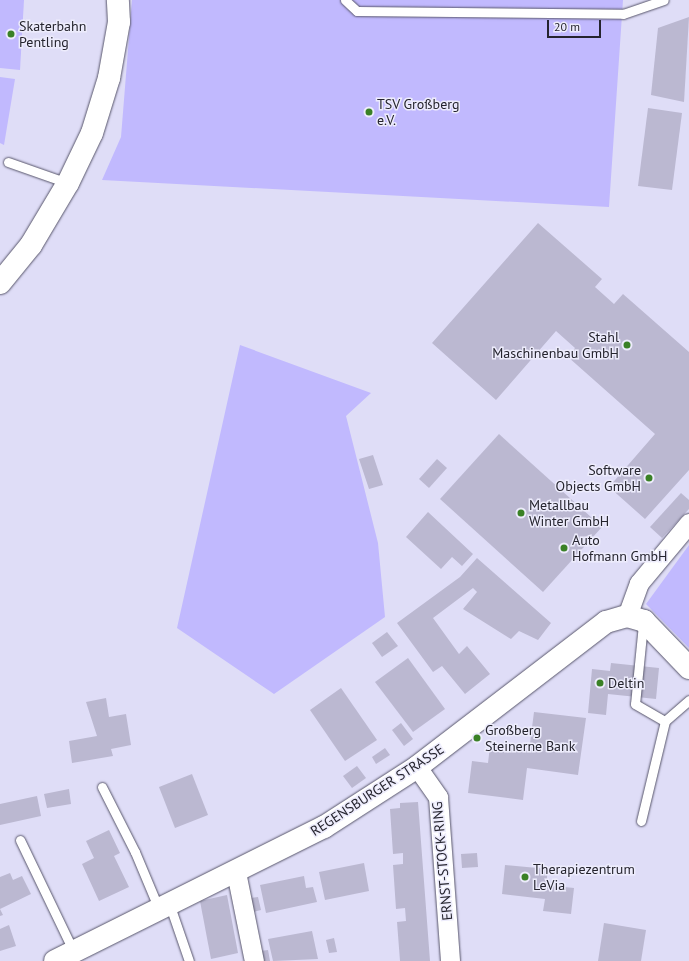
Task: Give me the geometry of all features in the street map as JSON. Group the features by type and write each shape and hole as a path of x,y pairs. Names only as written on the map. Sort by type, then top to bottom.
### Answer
{"street":[{"path":"0,283 31,245 68,183 92,133 109,78 118,22 118,0"},
{"path":"689,523 639,583 636,619 689,668"},
{"name":"REGENSBURGER STRASSE","path":"64,956 164,904 236,872 324,827 417,767 606,622 636,619"},
{"name":"ERNST-STOCK-RING","path":"417,767 438,797 450,961"},
{"path":"236,872 254,961"}],"lane":[{"path":"345,0 357,11 623,14 664,0"},
{"path":"8,162 68,183"},
{"path":"636,619 635,704 665,721"},
{"path":"641,821 665,721 689,700"},
{"path":"102,787 135,852 164,904 189,961"},
{"path":"20,840 64,956"}],"shaded area":[{"name":"Skaterbahn Pentling","path":"0,0 24,0 20,70 0,68"},
{"name":"TSV Großberg e.V.","path":"132,0 623,0 609,207 102,180 121,137"},
{"path":"0,77 15,79 4,145 0,143"},
{"path":"240,345 371,393 346,416 378,543 385,617 274,694 177,628"},
{"path":"689,545 689,648 646,604"}],"building":[{"path":"689,17 684,102 651,95 658,28"},
{"path":"648,108 682,113 672,190 638,186"},
{"name":"Stahl Maschinenbau GmbH","path":"538,223 602,279 595,287 614,304 623,294 689,352 689,470 645,519 609,487 655,434 568,357 575,348 556,331 496,400 432,343"},
{"name":"Metallbau Winter GmbH","path":"499,434 602,527 543,592 440,499"},
{"path":"373,455 383,485 369,489 359,459"},
{"path":"437,459 447,468 429,488 419,479"},
{"path":"681,493 689,500 689,509 662,538 650,527"},
{"path":"428,512 473,554 462,566 452,557 441,569 406,537"},
{"path":"477,558 551,623 538,640 519,631 511,639 463,609 477,592 473,588 433,618 459,654 467,646 490,674 465,694 442,666 433,672 397,623 460,577"},
{"path":"387,632 398,646 382,657 372,643"},
{"path":"408,658 445,709 413,732 375,682"},
{"path":"611,663 659,668 656,699 608,694 606,715 588,713 592,669 610,671"},
{"path":"341,688 377,740 345,761 310,710"},
{"path":"106,698 109,717 126,714 131,745 111,749 113,756 72,763 69,741 97,736 86,702"},
{"path":"534,712 586,718 578,775 527,768 523,800 468,793 472,761 488,763 490,746 529,751"},
{"path":"401,723 413,739 404,746 392,730"},
{"path":"385,748 390,755 376,764 372,757"},
{"path":"357,766 366,778 352,788 343,776"},
{"path":"192,774 208,815 175,828 159,787"},
{"path":"69,789 71,804 47,808 44,794"},
{"path":"37,796 41,816 0,825 0,804"},
{"path":"418,802 430,961 400,961 397,922 406,921 405,908 396,909 393,865 403,864 403,853 393,854 390,809 400,808 400,803"},
{"path":"109,830 120,853 114,856 129,887 99,901 82,864 94,858 86,841"},
{"path":"477,853 478,867 462,868 461,854"},
{"path":"364,863 369,891 325,900 319,872"},
{"name":"Therapiezentrum LeVia","path":"505,865 548,869 546,885 574,888 571,914 543,911 545,899 502,894"},
{"path":"10,873 13,880 22,876 31,894 0,909 0,877"},
{"path":"304,876 306,888 313,887 317,902 266,913 260,885"},
{"path":"227,895 238,953 211,959 200,901"},
{"path":"258,897 261,910 253,912 250,898"},
{"path":"0,909 3,915 0,916"},
{"path":"604,923 646,930 641,961 598,961"},
{"path":"9,925 16,946 0,951 0,929"},
{"path":"312,931 318,959 273,961 268,939"},
{"path":"334,938 337,952 329,953 326,940"},
{"path":"268,950 270,961 262,961 260,951"}],"place":[{"name":"Skaterbahn Pentling","path":"11,34"},
{"name":"TSV Großberg e.V.","path":"369,112"},
{"name":"Stahl Maschinenbau GmbH","path":"627,345"},
{"name":"Software Objects GmbH","path":"649,478"},
{"name":"Metallbau Winter GmbH","path":"521,513"},
{"name":"Auto Hofmann GmbH","path":"564,548"},
{"name":"Deltin","path":"600,683"},
{"name":"Großberg Steinerne Bank","path":"477,738"},
{"name":"Therapiezentrum LeVia","path":"525,877"}]}
